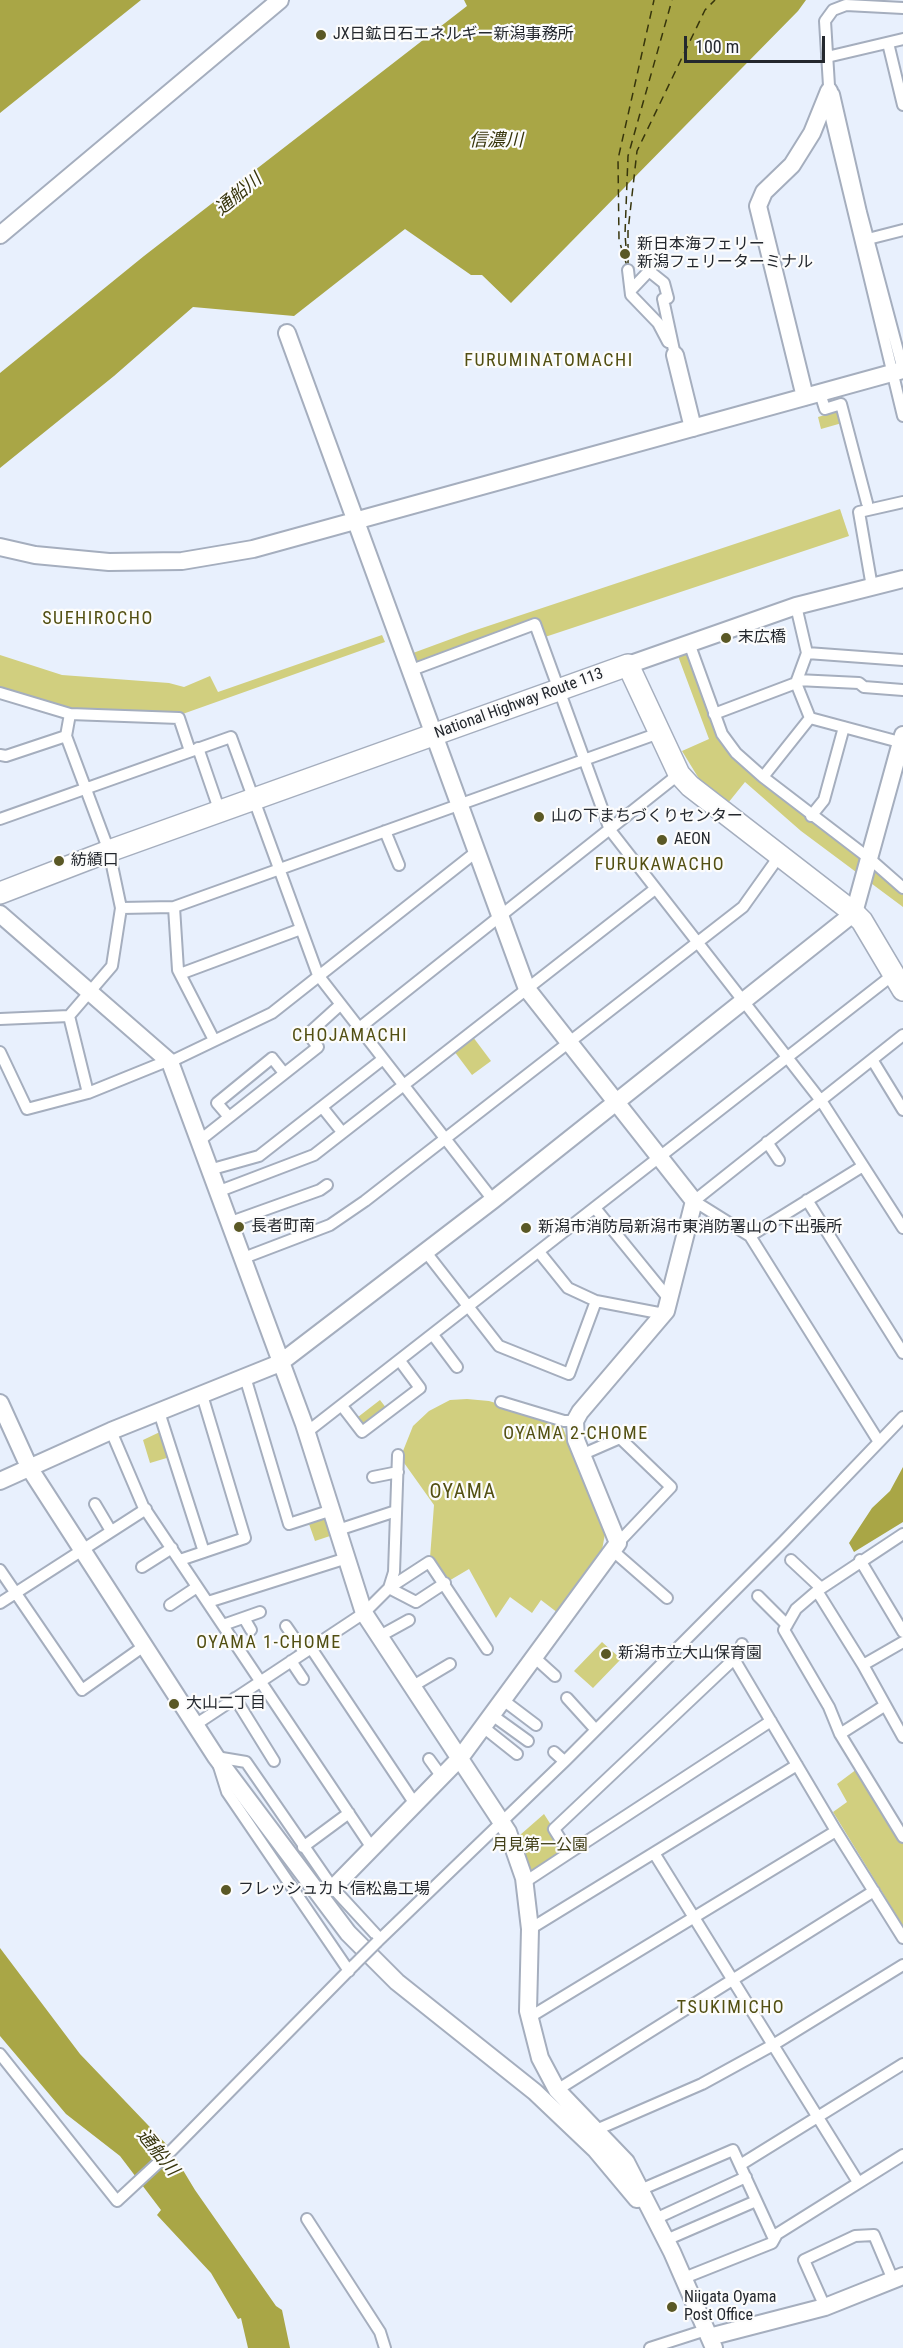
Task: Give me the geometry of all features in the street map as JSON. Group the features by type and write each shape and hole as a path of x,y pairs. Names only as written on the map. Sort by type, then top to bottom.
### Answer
{"highway":[{"name":"National Highway Route 113","path":"0,894 109,851 628,665"},
{"path":"628,665 680,774 690,786 854,913 898,982"}],"street":[{"path":"0,235 280,0"},
{"path":"898,371 831,118 825,21 833,10 846,5 903,8"},
{"path":"827,61 903,39"},
{"path":"888,43 903,105"},
{"path":"827,61 868,239 899,342 898,371 903,416"},
{"path":"829,91 812,133 792,165 764,192 758,206 813,395 825,409 841,404 867,503"},
{"path":"868,239 903,230"},
{"path":"628,270 631,296 658,323 675,355"},
{"path":"631,290 649,271 664,283 668,298 663,299 693,428"},
{"path":"287,333 527,989 694,1201 750,1236 879,1442"},
{"path":"0,547 35,555 109,562 182,561 253,549 898,371"},
{"path":"872,587 860,512 903,502"},
{"path":"628,665 796,606 903,579"},
{"path":"796,606 807,652 797,681 810,718"},
{"path":"409,671 535,624 610,830 822,1102 903,1227"},
{"path":"689,643 722,734 736,753 811,816 870,859 903,888"},
{"path":"807,652 903,660"},
{"path":"714,714 797,681 859,683 864,687 903,690"},
{"path":"0,693 70,714 179,718 220,812"},
{"path":"0,1018 69,1016 112,966 121,908 109,851 66,736 70,714"},
{"path":"763,777 810,718"},
{"path":"0,1481 111,1431 280,1363 492,1200 854,913 902,740 810,718"},
{"path":"811,816 824,800 844,727"},
{"path":"121,908 174,907 659,733"},
{"path":"0,755 6,756 66,736"},
{"path":"0,819 231,737 318,975 492,1200"},
{"path":"358,1029 680,774"},
{"path":"385,831 399,865"},
{"path":"0,1052 27,1109 88,1093 168,1061 272,1013 476,852"},
{"path":"241,1259 330,1225 365,1201 743,907 780,855"},
{"path":"217,1192 314,1155 655,889"},
{"path":"174,907 180,974 214,1040"},
{"path":"0,914 168,1061 307,1432 364,1613 501,1819 525,1882 530,1929 530,2018 540,2058 557,2090 626,2162 666,2240 710,2338"},
{"path":"180,974 301,929"},
{"path":"307,1432 787,1055 898,982"},
{"path":"199,1141 318,1047 308,1034 340,1005"},
{"path":"69,1016 88,1093"},
{"path":"667,1598 615,1546 576,1440 575,1421 667,1306 694,1201 767,1142 822,1102 903,1035"},
{"path":"229,1117 217,1103 272,1058 284,1073"},
{"path":"209,1170 259,1156 383,1059"},
{"path":"873,1061 903,1110"},
{"path":"321,1107 342,1132"},
{"path":"767,1142 779,1160"},
{"path":"750,1236 863,1166"},
{"path":"228,1223 320,1190 327,1185"},
{"path":"807,1200 903,1353"},
{"path":"595,1208 667,1306"},
{"path":"425,1251 499,1346 569,1374 596,1301"},
{"path":"539,1252 568,1288 596,1301 667,1306"},
{"path":"433,1335 457,1367"},
{"path":"342,1406 362,1432 420,1388 400,1361"},
{"path":"245,1377 289,1524 332,1510"},
{"path":"180,1560 245,1539 202,1395"},
{"path":"501,1402 564,1421 575,1421"},
{"path":"0,1403 30,1468 216,1757 348,1933 397,1982 483,2048 542,2099 596,2150 655,2218"},
{"path":"159,1412 204,1552"},
{"path":"0,2054 117,2201 172,2150 378,1940 501,1819 564,1761 903,1417"},
{"path":"111,1431 146,1509 372,1848"},
{"path":"333,1888 460,1758 615,1546 671,1487 620,1438 581,1455"},
{"path":"389,1588 394,1572 398,1455"},
{"path":"374,1477 398,1472"},
{"path":"95,1504 111,1531"},
{"path":"0,1603 146,1509"},
{"path":"338,1530 396,1511"},
{"path":"902,1538 860,1560 819,1590 796,1610 784,1630 830,1707 840,1734 903,1837"},
{"path":"142,1567 172,1548"},
{"path":"208,1602 347,1558"},
{"path":"791,1560 819,1590 903,1737"},
{"path":"860,1560 903,1632"},
{"path":"195,1725 364,1613 389,1588 429,1562 487,1649"},
{"path":"0,1570 82,1690 144,1646"},
{"path":"389,1588 416,1602 445,1583"},
{"path":"170,1605 197,1587"},
{"path":"758,1596 787,1625"},
{"path":"223,1625 260,1612"},
{"path":"244,1618 251,1630"},
{"path":"380,1636 409,1620"},
{"path":"286,1626 308,1650 415,1804"},
{"path":"863,1665 903,1642"},
{"path":"568,1853 554,1829 734,1659 744,1649 742,1644"},
{"path":"534,1657 555,1676"},
{"path":"734,1659 836,1831 903,1938"},
{"path":"291,1661 303,1679"},
{"path":"412,1686 450,1664"},
{"path":"235,1698 274,1761"},
{"path":"567,1698 595,1730"},
{"path":"502,1700 536,1725"},
{"path":"840,1734 884,1707"},
{"path":"487,1721 528,1741"},
{"path":"487,1721 517,1754"},
{"path":"525,1882 771,1721"},
{"path":"554,1752 564,1761"},
{"path":"216,1757 246,1762 333,1888 378,1940"},
{"path":"216,1757 227,1792 351,1968"},
{"path":"429,1759 442,1777"},
{"path":"530,1929 797,1765"},
{"path":"303,1847 349,1813"},
{"path":"530,2018 836,1831"},
{"path":"654,1853 858,2182"},
{"path":"557,2090 874,1891"},
{"path":"596,2130 702,2084 773,2045 903,1965"},
{"path":"740,2165 903,2064"},
{"path":"640,2190 733,2150 773,2237 772,2243 684,2278"},
{"path":"773,2237 903,2155"},
{"path":"655,2218 746,2177"},
{"path":"666,2240 756,2201"},
{"path":"307,2219 380,2332 385,2348"},
{"path":"650,2348 710,2338 759,2326 825,2307 898,2278 874,2235 855,2236 804,2260 825,2307"}],"green space":[{"path":"835,412 840,414 842,423 821,429 818,417"},
{"path":"840,509 849,536 545,637 540,621 417,666 413,653"},
{"path":"382,635 385,642 177,716 67,711 0,689 0,655 62,675 169,683 184,687 210,676 218,692"},
{"path":"689,643 714,714 736,753 903,888 903,907 801,831 745,782 728,803 701,782 682,751 709,739 675,648"},
{"path":"473,1037 491,1061 472,1075 454,1051"},
{"path":"380,1400 387,1409 367,1424 363,1423 358,1417"},
{"path":"450,1400 489,1401 561,1423 605,1534 602,1550 558,1613 541,1600 532,1613 510,1597 496,1618 469,1569 447,1582 430,1558 434,1505 402,1460 403,1451 413,1426 429,1411"},
{"path":"162,1431 170,1457 150,1463 143,1440"},
{"path":"325,1519 329,1521 333,1535 315,1541 309,1524"},
{"path":"602,1642 621,1659 593,1688 574,1671"},
{"path":"857,1769 903,1843 903,1926 833,1812 847,1802 837,1784"},
{"name":"月見第一公園","path":"544,1814 569,1853 525,1882 512,1842"}],"water":[{"path":"0,0 141,0 0,113"},
{"name":"信濃川","path":"464,0 806,0 798,11 511,303 482,275 471,275 405,229 294,316 193,307 114,376 0,468 0,373 144,256 467,6"},
{"path":"903,1467 903,1522 854,1552 849,1543 872,1508 890,1491"},
{"name":"通船川","path":"0,1948 80,2054 169,2147 195,2190 276,2306 282,2310 290,2348 248,2348 241,2318 238,2319 211,2273 157,2215 161,2210 120,2156 66,2114 0,2036"}],"ferry route":[{"path":"627,266 619,240 618,159 654,0"},
{"path":"627,260 625,234 628,156 672,0"},
{"path":"628,266 628,231 637,151 705,10 715,0"}],"place":[{"name":"JX日鉱日石エネルギー新潟事務所","path":"321,35"},
{"name":"新日本海フェリー 新潟フェリーターミナル","path":"625,254"},
{"name":"末広橋","path":"726,638"},
{"name":"山の下まちづくりセンター","path":"539,817"},
{"name":"AEON","path":"662,840"},
{"name":"紡績口","path":"59,861"},
{"name":"長者町南","path":"239,1227"},
{"name":"新潟市消防局新潟市東消防署山の下出張所","path":"526,1228"},
{"name":"新潟市立大山保育園","path":"606,1654"},
{"name":"大山二丁目","path":"174,1704"},
{"name":"フレッシュカト信松島工場","path":"226,1890"},
{"name":"Niigata Oyama Post Office","path":"672,2307"}],"district":[{"name":"FURUMINATOMACHI","path":"549,361"},
{"name":"SUEHIROCHO","path":"98,619"},
{"name":"FURUKAWACHO","path":"660,865"},
{"name":"CHOJAMACHI","path":"350,1036"},
{"name":"OYAMA 2-CHOME","path":"576,1434"},
{"name":"OYAMA","path":"463,1493"},
{"name":"OYAMA 1-CHOME","path":"269,1643"},
{"name":"TSUKIMICHO","path":"731,2008"}]}
